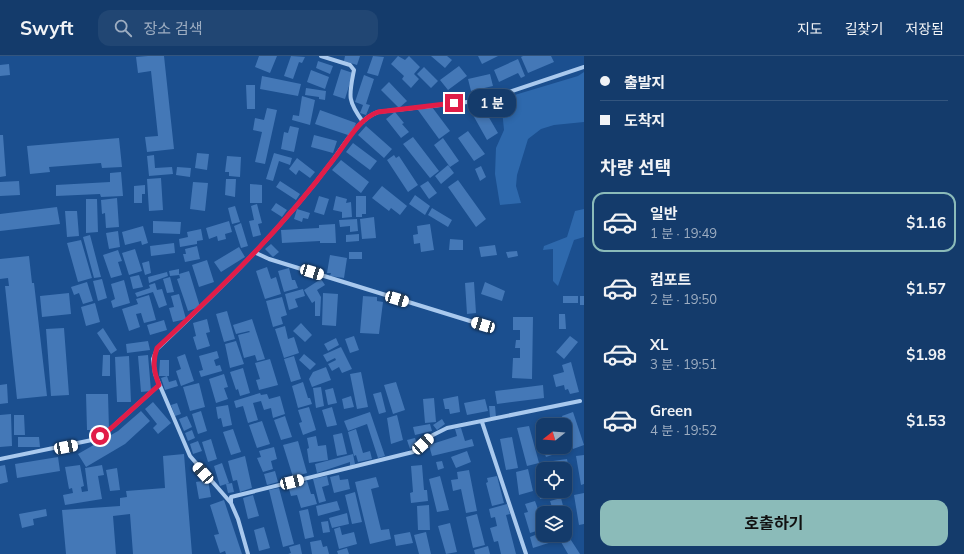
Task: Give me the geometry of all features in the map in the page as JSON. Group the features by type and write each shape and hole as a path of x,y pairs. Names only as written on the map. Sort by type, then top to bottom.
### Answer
{"street":[{"path":"321,56 350,65 354,70 350,92 352,106 363,122"},
{"path":"248,554 238,519 230,503 190,456 155,374 153,359 157,348 256,253 318,180 370,115 378,112 485,100 584,67"},
{"path":"256,253 269,259 483,325"},
{"path":"0,459 92,440 108,431 159,385"},
{"path":"230,503 231,497 413,452 433,435 447,428 580,401"},
{"path":"482,422 526,554"}],"shaded area":[{"path":"584,72 584,122 554,125 541,129 528,139 517,175 516,186 521,203 500,205 495,174 496,148 504,130 501,99 578,76"},
{"path":"584,209 584,237 574,240 558,286 553,281 553,249 543,250 544,246 567,237 575,211"}],"building":[{"path":"164,56 174,149 147,152 145,137 158,136 151,71 138,73 136,57"},
{"path":"259,56 277,56 270,73 255,67"},
{"path":"291,56 305,57 302,63 299,62 293,79 284,76"},
{"path":"345,56 360,56 357,65 344,61"},
{"path":"373,56 384,57 378,76 367,73"},
{"path":"398,56 405,60 409,56 420,67 414,74 419,79 411,88 402,79 404,76 391,64"},
{"path":"431,56 447,56 452,60 445,68"},
{"path":"478,56 498,56 482,64"},
{"path":"551,56 554,62 528,73 521,57"},
{"path":"518,59 525,76 521,78 518,73 499,82 494,70"},
{"path":"318,61 333,66 330,74 316,68"},
{"path":"9,64 10,75 0,76 0,65"},
{"path":"459,66 467,76 448,90 440,80"},
{"path":"424,67 438,81 431,88 417,74"},
{"path":"341,69 353,73 345,99 333,95"},
{"path":"311,70 329,77 325,89 307,82"},
{"path":"490,74 493,86 471,91 468,79"},
{"path":"364,75 374,79 366,104 370,105 366,115 360,113 363,105 355,102"},
{"path":"262,76 301,84 298,96 260,89"},
{"path":"389,82 407,101 399,108 381,90"},
{"path":"246,85 255,85 255,109 247,109"},
{"path":"306,88 326,91 325,100 319,99 319,97 305,95"},
{"path":"302,96 315,100 310,125 292,120 293,115 299,116"},
{"path":"432,107 450,131 439,139 418,110"},
{"path":"267,108 277,110 265,164 255,162 262,132 253,130 255,118 264,120"},
{"path":"484,109 498,133 487,140 473,115"},
{"path":"320,110 356,123 351,136 315,124"},
{"path":"395,112 409,132 401,138 386,119"},
{"path":"290,126 299,128 294,152 281,149 284,132 288,133"},
{"path":"366,126 392,149 384,158 358,135"},
{"path":"468,131 485,154 474,161 458,138"},
{"path":"0,135 3,135 6,176 0,177"},
{"path":"314,135 337,141 333,153 311,147"},
{"path":"413,137 439,171 430,178 403,144"},
{"path":"119,138 122,167 102,168 101,163 49,167 50,172 30,174 27,146"},
{"path":"443,138 459,161 450,167 434,145"},
{"path":"353,143 377,161 370,170 346,152"},
{"path":"197,153 209,154 207,170 195,168"},
{"path":"274,153 292,158 290,165 279,161 273,181 266,179"},
{"path":"154,155 155,168 172,167 173,174 149,176 147,156"},
{"path":"394,155 396,158 399,156 418,185 408,192 387,160"},
{"path":"227,156 241,157 240,177 229,176 229,172 225,172"},
{"path":"297,158 315,172 310,178 299,170 296,175 289,169"},
{"path":"341,160 369,182 361,193 332,170"},
{"path":"448,165 454,173 441,184 435,176"},
{"path":"481,166 486,177 480,181 475,169"},
{"path":"177,167 191,168 190,177 176,175"},
{"path":"121,172 123,196 101,197 100,194 56,196 56,185 110,182 110,173"},
{"path":"161,178 163,210 149,211 147,179"},
{"path":"226,179 236,179 235,197 225,195"},
{"path":"458,180 486,219 476,227 448,187"},
{"path":"19,181 20,195 0,196 0,182"},
{"path":"280,181 300,194 296,200 276,187"},
{"path":"428,181 437,193 429,199 420,186"},
{"path":"193,182 208,183 205,211 190,209"},
{"path":"250,184 262,185 262,203 250,203"},
{"path":"145,185 145,194 142,194 142,203 134,203 134,186"},
{"path":"382,186 407,206 400,215 391,208 389,211 372,198"},
{"path":"415,195 430,206 425,215 409,204"},
{"path":"319,196 329,199 324,215 314,212"},
{"path":"336,196 347,199 346,203 351,202 352,217 342,218 342,212 333,210"},
{"path":"356,196 366,196 366,214 362,214 362,217 356,217"},
{"path":"117,198 119,227 106,228 105,213 102,214 101,200"},
{"path":"86,199 97,199 98,232 86,233"},
{"path":"276,203 287,210 282,217 271,210"},
{"path":"257,204 262,223 258,224 261,235 253,237 249,221 254,220 251,206"},
{"path":"235,206 240,222 232,224 228,208"},
{"path":"57,207 60,224 0,231 0,214"},
{"path":"432,208 452,220 448,227 428,215"},
{"path":"297,209 310,213 308,219 303,218 302,222 294,219"},
{"path":"65,211 77,211 79,236 67,237"},
{"path":"374,217 376,238 362,239 360,219"},
{"path":"357,219 358,231 350,232 350,226 340,227 339,220"},
{"path":"153,221 181,222 180,234 153,233"},
{"path":"229,221 232,232 225,234 226,239 218,241 217,236 209,239 206,228"},
{"path":"241,223 248,246 241,248 234,226"},
{"path":"335,224 336,243 320,243 320,241 282,243 281,230 319,228 319,225"},
{"path":"430,224 434,250 421,252 420,243 414,244 413,235 418,234 417,226"},
{"path":"143,226 148,243 142,245 141,241 125,245 122,232"},
{"path":"201,229 203,240 197,241 197,244 180,247 179,239 188,237 187,232"},
{"path":"118,231 120,247 109,249 106,233"},
{"path":"359,234 359,241 346,242 346,235"},
{"path":"90,235 101,277 94,278 83,237"},
{"path":"450,239 463,240 463,250 449,250"},
{"path":"81,240 92,278 78,282 67,243"},
{"path":"174,243 175,253 151,256 150,246"},
{"path":"271,244 279,252 273,257 265,249"},
{"path":"495,245 497,255 481,257 479,247"},
{"path":"197,246 200,259 185,262 183,254 186,254 185,249"},
{"path":"239,247 245,257 221,272 214,262"},
{"path":"135,249 142,271 129,275 122,253"},
{"path":"118,250 122,261 118,262 122,275 111,278 103,255"},
{"path":"517,251 518,256 508,258 506,252"},
{"path":"349,252 362,252 362,259 349,259"},
{"path":"330,255 347,258 344,278 330,276 331,273 327,273"},
{"path":"29,256 32,283 34,283 47,396 17,399 5,286 9,286 8,278 0,279 0,259"},
{"path":"207,260 214,282 199,287 192,265"},
{"path":"149,261 151,273 145,275 142,263"},
{"path":"267,267 271,279 276,277 281,294 265,299 256,271"},
{"path":"289,268 292,280 295,280 298,288 284,292 278,271"},
{"path":"179,269 179,275 170,276 169,271"},
{"path":"189,271 200,307 188,311 177,279 180,278 179,274"},
{"path":"167,272 168,276 149,283 148,277"},
{"path":"139,275 143,287 133,289 130,277"},
{"path":"170,277 174,292 167,293 163,279"},
{"path":"102,279 107,298 98,301 93,281"},
{"path":"321,279 325,285 317,290 321,297 320,316 315,316 315,301 312,303 304,290"},
{"path":"124,280 130,303 113,308 111,301 115,299 111,284"},
{"path":"87,282 93,301 83,304 79,293 74,295 71,287"},
{"path":"474,282 476,313 467,314 465,283"},
{"path":"485,282 505,291 502,301 481,294"},
{"path":"155,283 157,290 162,289 167,305 159,308 153,292 137,297 135,293 150,288 149,285"},
{"path":"303,289 305,296 295,299 298,307 289,310 285,294"},
{"path":"69,293 71,314 42,317 40,296"},
{"path":"323,293 338,294 336,326 322,325"},
{"path":"179,294 186,319 173,322 169,308 174,307 171,296"},
{"path":"149,295 156,320 144,323 141,313 136,314 140,327 129,331 122,309 138,304 136,299"},
{"path":"363,296 377,297 377,301 383,302 379,334 360,333"},
{"path":"563,296 578,296 578,303 563,303"},
{"path":"580,296 584,296 584,305 580,305"},
{"path":"282,297 287,315 281,317 283,324 273,327 266,301"},
{"path":"95,303 100,322 86,326 81,307"},
{"path":"227,311 235,339 224,342 216,314"},
{"path":"559,314 565,314 566,329 559,329"},
{"path":"513,317 533,317 532,379 512,378 513,358 520,358 520,348 515,348 516,340 520,340 520,330 513,330"},
{"path":"207,319 210,332 206,333 210,346 197,350 193,337 196,336 193,323"},
{"path":"252,319 265,359 257,361 255,355 244,358 238,335 250,332 236,334 233,325"},
{"path":"164,320 167,330 150,335 147,325"},
{"path":"301,323 312,335 305,342 293,331"},
{"path":"285,326 288,339 294,337 299,353 284,358 275,329"},
{"path":"64,328 69,395 51,396 46,329"},
{"path":"103,328 117,350 111,354 97,333"},
{"path":"354,336 359,350 350,353 345,339"},
{"path":"570,336 578,342 564,359 556,352"},
{"path":"336,338 339,345 328,351 324,344"},
{"path":"148,341 150,350 127,353 126,344"},
{"path":"236,341 244,364 230,368 225,344"},
{"path":"341,347 352,369 342,373 339,367 332,371 328,364 336,360 335,358 327,362 323,355"},
{"path":"217,351 219,358 214,360 216,366 220,365 222,371 201,377 199,371 203,370 199,356"},
{"path":"185,354 194,381 181,386 176,371 181,369 177,357"},
{"path":"304,354 316,364 310,370 299,360"},
{"path":"103,355 110,355 110,376 102,376"},
{"path":"148,355 151,391 141,392 138,356"},
{"path":"129,356 131,402 117,402 115,357"},
{"path":"294,356 301,379 291,382 284,359"},
{"path":"270,359 278,385 259,390 256,380 260,379 255,363"},
{"path":"160,360 169,360 169,376 159,376"},
{"path":"571,362 579,392 570,394 568,389 565,390 564,385 556,387 553,375 564,372 562,365"},
{"path":"326,367 331,380 312,387 309,379 313,372"},
{"path":"243,368 250,393 240,396 238,389 236,390 230,372"},
{"path":"361,372 368,407 357,409 350,374"},
{"path":"224,374 228,387 224,388 228,399 216,403 209,379"},
{"path":"167,376 169,382 176,380 178,386 165,390 161,378"},
{"path":"303,382 308,398 310,398 312,404 298,408 292,386"},
{"path":"396,382 405,410 393,414 384,385"},
{"path":"199,383 205,407 190,411 183,387"},
{"path":"7,384 8,403 0,404 0,385"},
{"path":"543,385 544,398 497,404 495,391"},
{"path":"321,387 324,406 316,408 313,388"},
{"path":"333,388 337,403 328,405 325,390"},
{"path":"381,392 386,412 379,414 373,394"},
{"path":"260,393 261,395 267,394 269,399 280,396 285,414 273,418 271,408 264,410 261,401 253,403 258,420 248,423 243,406 236,408 234,401"},
{"path":"86,394 108,394 109,430 87,430"},
{"path":"351,396 354,407 344,409 342,399"},
{"path":"458,396 460,412 450,414 449,409 445,409 443,399"},
{"path":"434,398 436,422 425,423 423,399"},
{"path":"485,399 488,411 467,415 464,403"},
{"path":"153,402 171,423 158,434 153,428 157,424 145,409"},
{"path":"177,403 181,414 175,416 171,405"},
{"path":"228,405 232,425 223,427 221,418 218,419 216,407"},
{"path":"489,406 495,406 496,417 490,417"},
{"path":"309,407 316,430 303,435 299,423 302,422 298,410"},
{"path":"332,407 337,425 327,427 322,410"},
{"path":"141,411 150,421 125,444 86,467 78,454 118,431"},
{"path":"201,411 207,431 198,434 192,414"},
{"path":"370,412 385,456 378,458 367,424 348,431 344,421"},
{"path":"573,412 584,445 573,449 572,418 563,418 562,416"},
{"path":"11,414 12,446 0,447 0,415"},
{"path":"14,415 24,415 25,435 14,435"},
{"path":"397,415 403,440 391,444 387,418"},
{"path":"187,416 192,427 184,431 179,419"},
{"path":"285,416 292,437 281,440 274,420"},
{"path":"442,419 445,424 437,430 433,425"},
{"path":"262,421 270,444 257,448 249,425"},
{"path":"430,424 432,431 415,435 413,427"},
{"path":"529,426 539,462 536,462 536,464 527,466 517,428"},
{"path":"461,428 465,441 472,439 474,446 432,456 429,445 457,436 455,429"},
{"path":"233,429 241,452 231,455 223,432"},
{"path":"356,429 363,453 370,451 372,459 358,462 356,455 354,456 348,432"},
{"path":"192,430 195,438 188,441 185,433"},
{"path":"342,433 347,454 337,456 333,435"},
{"path":"316,436 318,446 326,445 328,460 309,463 307,438"},
{"path":"18,437 39,437 40,447 18,447"},
{"path":"512,437 518,468 506,470 500,439"},
{"path":"415,438 418,447 410,449 407,440"},
{"path":"211,439 217,459 208,462 202,442"},
{"path":"198,441 202,451 193,454 190,444"},
{"path":"298,441 307,473 293,477 283,445"},
{"path":"274,447 277,459 271,461 273,469 263,472 257,458 261,457 259,451"},
{"path":"467,451 471,462 456,468 451,457"},
{"path":"184,454 192,554 133,554 130,514 113,516 116,554 66,554 62,510 120,506 120,498 127,497 126,491 165,488 163,456"},
{"path":"353,454 355,464 350,466 350,462 317,473 315,464"},
{"path":"545,454 555,454 546,457"},
{"path":"584,455 584,484 581,485 576,456"},
{"path":"245,456 252,488 240,492 237,480 233,481 228,461"},
{"path":"58,457 60,471 17,478 15,464"},
{"path":"567,459 568,462 553,462"},
{"path":"442,461 444,468 438,470 436,462"},
{"path":"222,463 229,483 220,486 214,466"},
{"path":"5,465 8,482 0,484 0,466"},
{"path":"80,465 84,486 81,487 82,492 88,491 85,468 102,465 104,475 98,476 102,499 65,505 63,495 73,493 72,488 69,489 65,467"},
{"path":"422,465 424,490 427,490 428,501 411,503 410,493 413,492 411,466"},
{"path":"117,468 120,490 110,491 106,470"},
{"path":"528,469 533,491 519,495 516,472"},
{"path":"469,470 477,511 466,513 461,489 453,491 451,480 458,479 457,472"},
{"path":"275,471 278,482 267,485 264,474"},
{"path":"339,475 340,480 348,479 350,489 334,493 330,477"},
{"path":"327,476 329,485 322,487 326,501 319,503 313,479"},
{"path":"440,476 449,510 437,512 429,479"},
{"path":"497,476 504,503 492,506 486,483 488,482 487,478"},
{"path":"376,477 379,487 371,489 381,530 389,529 391,539 370,544 355,482"},
{"path":"208,480 211,497 199,499 196,482"},
{"path":"307,481 311,494 314,494 317,504 301,508 297,495 291,496 288,486"},
{"path":"232,483 234,492 228,493 226,484"},
{"path":"279,488 294,544 283,547 269,490"},
{"path":"355,492 362,522 352,524 345,495"},
{"path":"584,493 584,524 579,525 574,495"},
{"path":"253,495 259,516 248,519 243,498"},
{"path":"561,498 563,506 552,506 550,501"},
{"path":"224,500 242,554 226,554 225,551 220,553 214,535 219,534 210,505"},
{"path":"337,501 340,510 318,516 316,506"},
{"path":"535,501 537,506 536,531 530,533 524,513 528,512 525,504"},
{"path":"507,504 510,514 506,515 516,554 501,554 498,541 494,542 490,528 497,526 495,517 491,518 489,509"},
{"path":"429,505 430,530 418,530 417,506"},
{"path":"46,509 47,516 33,519 34,525 22,528 19,514"},
{"path":"308,509 314,537 305,539 299,511"},
{"path":"347,513 349,524 332,528 329,518"},
{"path":"477,514 485,545 473,548 466,517"},
{"path":"328,521 330,532 323,533 321,522"},
{"path":"450,523 457,552 446,554 438,526"},
{"path":"264,527 270,548 259,551 254,530"},
{"path":"340,527 342,535 354,532 357,544 339,549 334,529"},
{"path":"410,532 413,543 396,546 394,535"},
{"path":"426,532 431,554 419,554 414,535"},
{"path":"536,535 536,542 552,542 533,548 530,537"},
{"path":"321,540 323,547 327,546 329,554 312,554 310,542"},
{"path":"561,542 572,542 580,554 568,554"},
{"path":"300,544 302,554 288,554 291,553 289,547"},
{"path":"488,546 490,554 475,554 474,550"},
{"path":"347,548 349,554 338,554 337,551"}],"route":[{"path":"100,436 108,431 159,385 155,374 153,359 157,348 239,271 267,241 318,180 360,125 370,115 378,112 454,103"}]}
